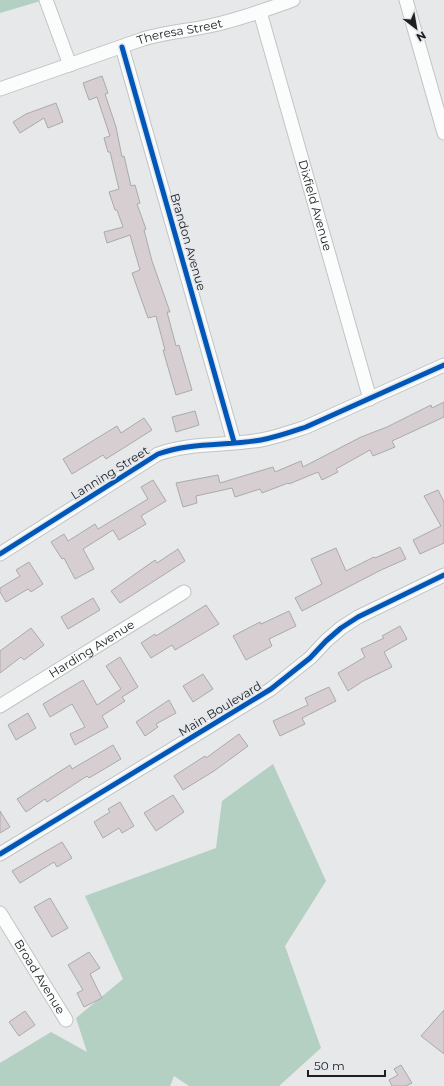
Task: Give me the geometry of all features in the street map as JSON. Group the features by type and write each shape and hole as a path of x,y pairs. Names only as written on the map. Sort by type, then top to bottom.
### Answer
{"street":[{"name":"Theresa Street","path":"0,89 161,33 208,26 260,12 292,0"},
{"path":"406,0 444,132"},
{"path":"47,1 70,65"},
{"name":"Dixfield Avenue","path":"260,12 370,399"},
{"name":"Brandon Avenue","path":"122,47 234,442"},
{"name":"Lanning Street","path":"0,554 158,454 187,446 234,442 283,435 306,427 444,365"},
{"name":"Main Boulevard","path":"0,854 271,689 310,658 341,628 358,617 444,576"},
{"name":"Harding Avenue","path":"0,706 184,592"},
{"name":"Broad Avenue","path":"0,913 66,1020"}],"green space":[{"path":"0,0 44,0 0,13"},
{"path":"273,764 326,881 285,946 321,1048 279,1086 189,1086 174,1076 170,1086 0,1086 0,1063 51,1032 87,1052 76,1018 123,979 85,896 216,848 222,801"}],"building":[{"path":"102,76 108,93 105,94 116,127 122,157 124,156 131,186 135,185 140,203 137,204 146,229 144,230 152,261 170,312 167,312 176,346 179,345 192,390 176,395 163,350 165,350 156,316 148,318 132,273 140,270 130,235 107,243 104,232 123,227 109,192 119,189 110,152 108,152 104,138 110,136 97,97 89,100 83,83"},
{"path":"56,103 63,122 48,128 44,118 20,133 13,122 26,114"},
{"path":"444,402 444,417 392,441 395,447 373,456 370,450 336,469 338,472 322,480 318,472 262,493 260,489 235,497 232,488 196,496 197,503 183,507 176,483 218,475 220,483 273,467 275,472 301,461 303,467 361,437 387,427 431,405 432,408"},
{"path":"195,411 199,425 176,432 172,417"},
{"path":"144,418 152,430 106,459 103,455 72,474 63,459 117,426 121,433"},
{"path":"153,480 166,501 141,516 146,524 119,540 113,530 83,549 94,569 75,579 64,558 62,559 51,542 64,534 68,541 95,524 98,529 148,499 141,487"},
{"path":"438,490 444,502 444,543 420,554 413,540 441,526 424,496"},
{"path":"400,547 406,559 381,570 302,611 295,598 322,584 311,559 336,548 346,571 374,557 375,558"},
{"path":"178,549 185,561 120,603 111,591 155,560 157,563"},
{"path":"29,562 43,584 31,592 28,589 6,602 0,592 0,588 20,576 16,570"},
{"path":"93,598 100,610 68,629 61,617"},
{"path":"206,605 219,624 175,650 172,645 151,658 141,643 155,634 156,636"},
{"path":"289,611 296,626 269,639 272,646 246,660 233,636 260,622 261,624"},
{"path":"400,626 407,639 384,652 392,667 363,681 348,691 338,673 365,657 361,649 384,638 382,636"},
{"path":"31,628 44,645 24,660 21,657 0,673 0,651"},
{"path":"120,657 138,687 122,697 125,701 102,716 108,727 75,745 70,734 85,727 72,704 50,717 43,704 83,680 97,705 121,689 106,666"},
{"path":"203,674 213,689 193,702 183,686"},
{"path":"329,687 336,701 302,718 305,724 280,736 273,721 308,705 305,698"},
{"path":"169,700 176,713 156,724 158,727 145,736 136,722"},
{"path":"28,713 36,728 16,740 8,725"},
{"path":"239,734 248,746 214,771 183,790 174,776 205,756 206,758"},
{"path":"113,745 121,759 89,778 87,776 47,802 45,799 26,812 17,799 70,765 72,769"},
{"path":"173,795 184,812 156,831 144,813"},
{"path":"120,802 134,826 122,833 119,828 103,838 94,822 110,812 108,809"},
{"path":"0,811 10,827 0,833"},
{"path":"62,842 72,858 57,867 54,862 20,883 12,871"},
{"path":"50,898 68,928 52,937 34,907"},
{"path":"89,952 100,968 90,974 102,998 84,1007 77,993 83,990 68,965"},
{"path":"444,1010 444,1054 421,1036"},
{"path":"25,1011 35,1025 19,1036 9,1022"},
{"path":"401,1065 412,1083 406,1086 392,1086 389,1080 398,1075 394,1069"}],"cycle path":[{"path":"122,47 234,442"},
{"path":"0,554 158,454 171,450 196,446 267,439 284,434 306,427 444,365"},
{"path":"0,854 271,689 310,658 341,628 358,617 444,575"}]}
